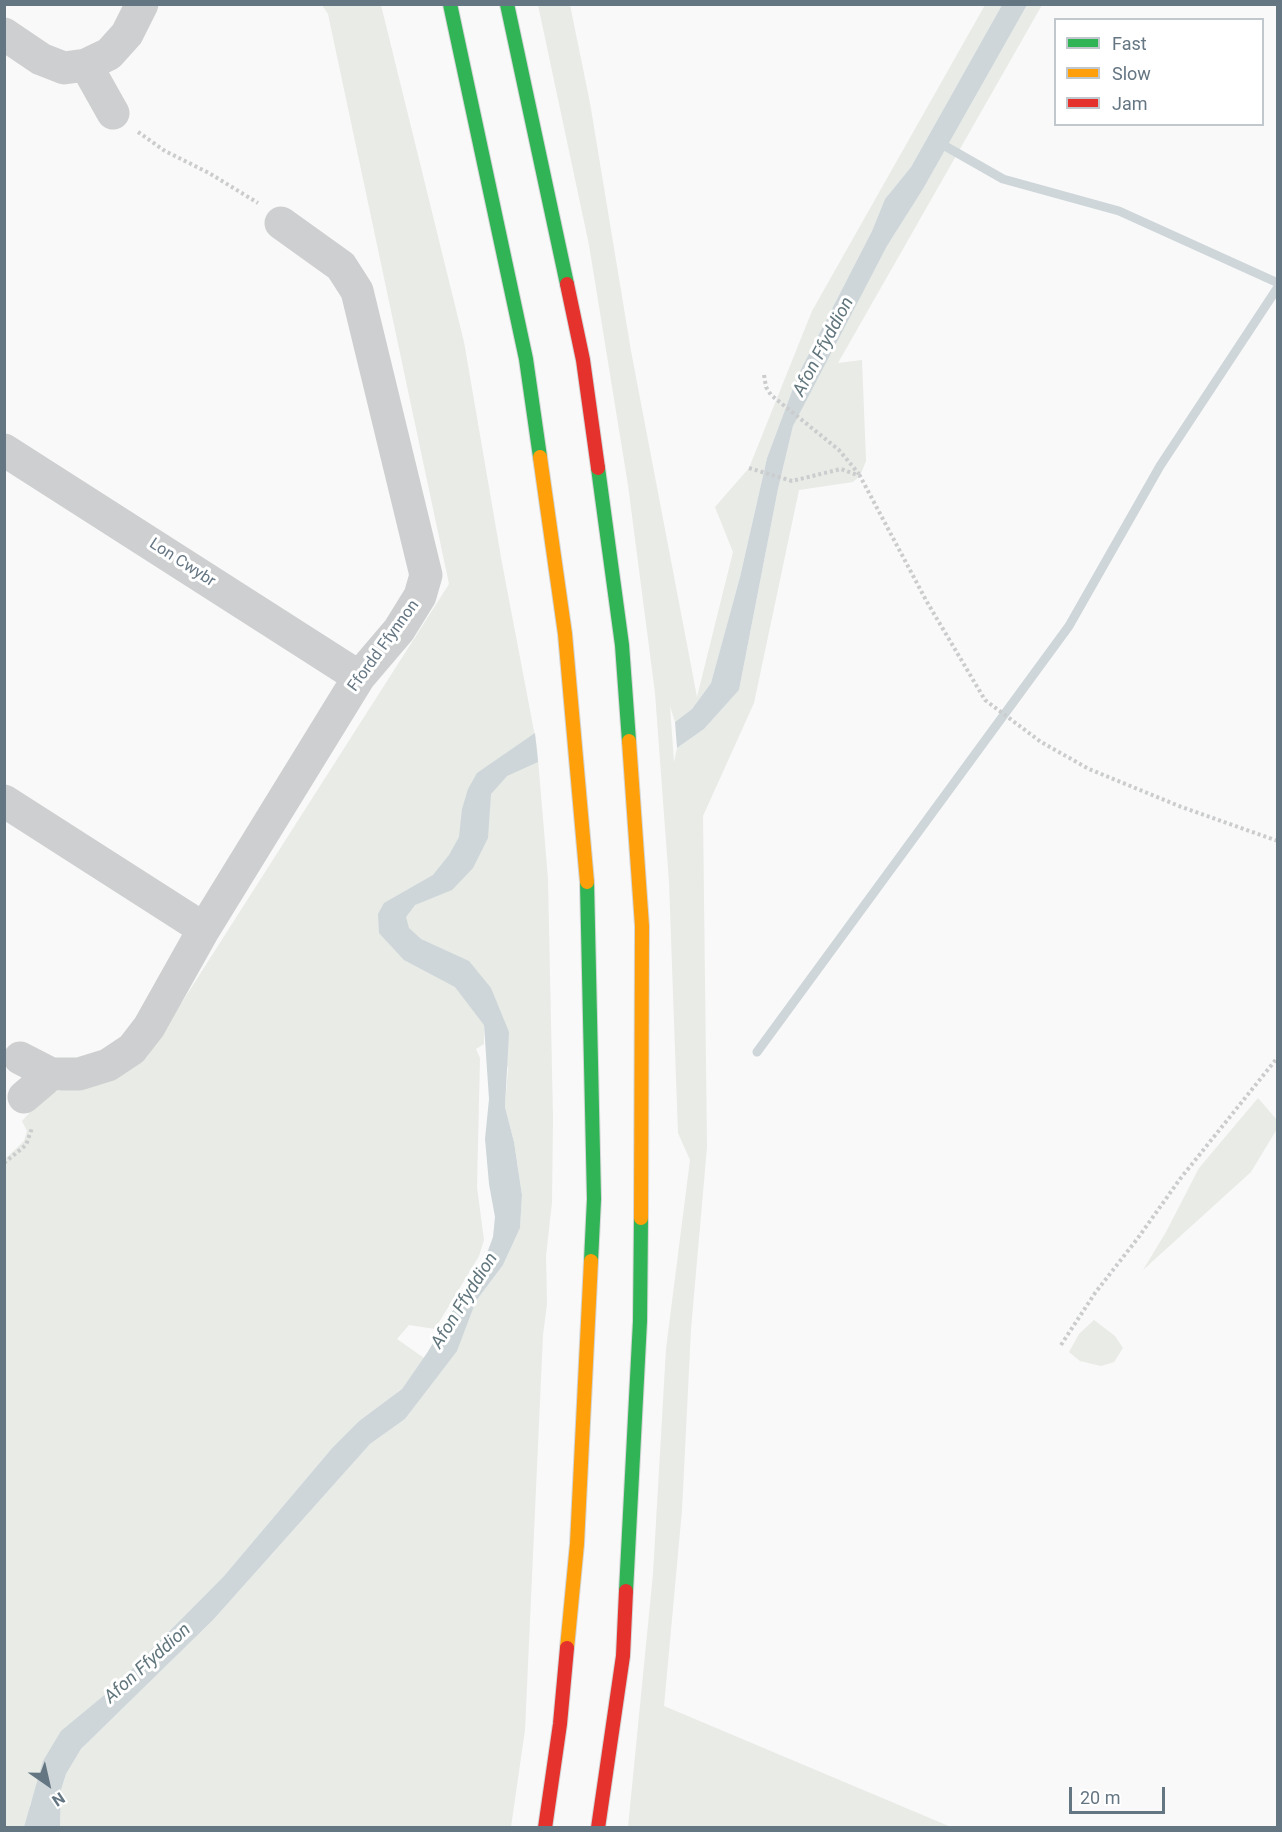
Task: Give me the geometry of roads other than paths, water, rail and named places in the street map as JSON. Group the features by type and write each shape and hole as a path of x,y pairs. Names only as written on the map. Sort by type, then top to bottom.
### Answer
{"main road":[{"path":"450,4 526,359 565,634 586,855 594,1199 578,1544 560,1724 545,1827"},
{"path":"507,4 583,360 622,645 642,926 640,1321 622,1656 598,1827"}],"street":[{"path":"4,34 49,62 64,68 86,65 109,54 126,34 142,4"},
{"path":"86,65 113,113"},
{"name":"Ffordd Ffynnon","path":"20,1058 51,1074 79,1074 108,1065 132,1049 149,1027 204,929 359,677 399,630 420,596 426,575 357,291 316,233 281,223"},
{"name":"Lon Cwybr","path":"4,450 359,677"},
{"path":"4,801 204,929"},
{"path":"24,1097 51,1074"}],"water":[{"name":"Afon Ffyddion","path":"1002,5 1027,5 923,189 887,246 793,426 778,489 739,690 704,729 677,748 675,722 692,709 711,683 740,577 767,458 798,375 872,231 885,199 911,167"},
{"name":"Afon Ffyddion","path":"535,733 538,762 507,776 491,794 488,838 473,868 452,890 415,905 406,917 409,928 421,939 469,961 491,988 509,1032 505,1107 514,1142 522,1195 520,1228 503,1265 476,1301 457,1351 405,1419 370,1444 213,1620 81,1749 66,1774 61,1790 60,1827 24,1827 43,1761 61,1731 114,1687 224,1576 333,1447 359,1421 402,1389 427,1353 486,1256 493,1237 495,1217 485,1139 489,1099 484,1025 455,987 404,960 379,933 378,914 384,903 433,875 449,855 459,837 462,809 468,789 477,773"}],"waterway":[{"path":"938,142 1003,179 1119,211 1278,283"},
{"path":"757,1052 1069,626 1160,466 1278,287"}]}
